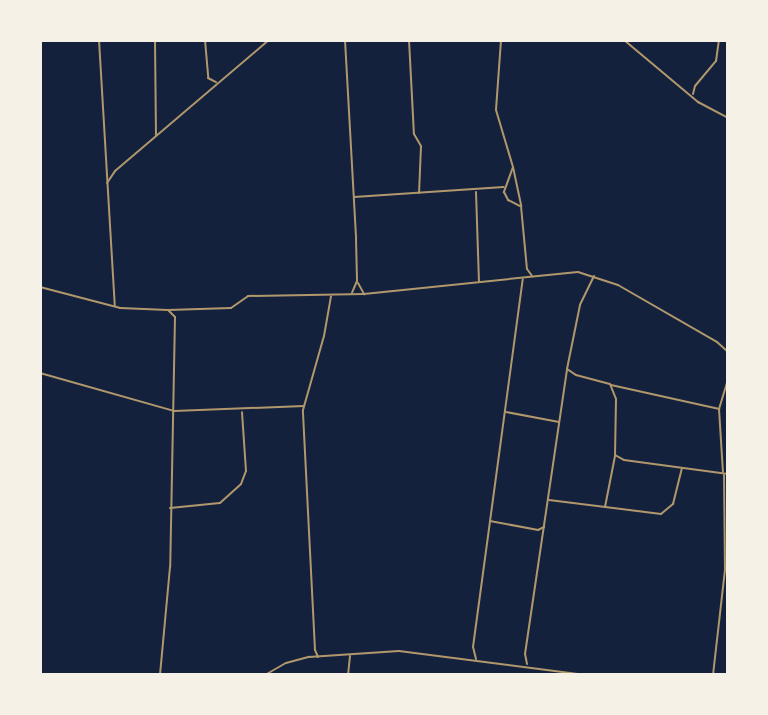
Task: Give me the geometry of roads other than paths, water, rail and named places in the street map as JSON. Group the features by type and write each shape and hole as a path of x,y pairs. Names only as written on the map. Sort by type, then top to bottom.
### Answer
{"street":[{"path":"99,40 113,301 116,308"},
{"path":"155,40 156,136"},
{"path":"205,40 208,78 216,82"},
{"path":"106,184 115,171 269,40"},
{"path":"345,40 357,281 364,294"},
{"path":"409,40 414,134 421,146 419,193"},
{"path":"501,40 496,110 521,206 527,269 533,276"},
{"path":"624,40 693,96 728,118"},
{"path":"693,96 695,86 716,61 719,40"},
{"path":"158,118 167,126"},
{"path":"513,167 504,187 508,200 521,206"},
{"path":"353,197 504,187"},
{"path":"476,191 479,281"},
{"path":"40,287 116,308 168,310 231,308 248,296 351,295 578,272 594,275 688,325 728,352"},
{"path":"528,666 525,654 567,369 580,305 594,275"},
{"path":"476,659 473,647 523,278"},
{"path":"351,295 357,281"},
{"path":"318,657 314,634 304,406 324,336 331,296"},
{"path":"160,675 170,567 174,411 175,317 168,310"},
{"path":"567,369 576,375 610,384 719,409"},
{"path":"40,373 174,411 242,411 304,406"},
{"path":"566,382 576,375"},
{"path":"713,675 726,570 725,474 719,409 728,380"},
{"path":"605,507 615,455 616,399 610,384"},
{"path":"170,508 220,503 241,484 246,471 242,411"},
{"path":"505,411 560,422"},
{"path":"615,455 624,460 725,474"},
{"path":"549,500 661,514 673,504 682,468"},
{"path":"490,521 538,530 545,526"},
{"path":"265,675 286,663 318,657 399,651 587,675"},
{"path":"348,675 350,655"},
{"path":"555,670 555,675"}]}
